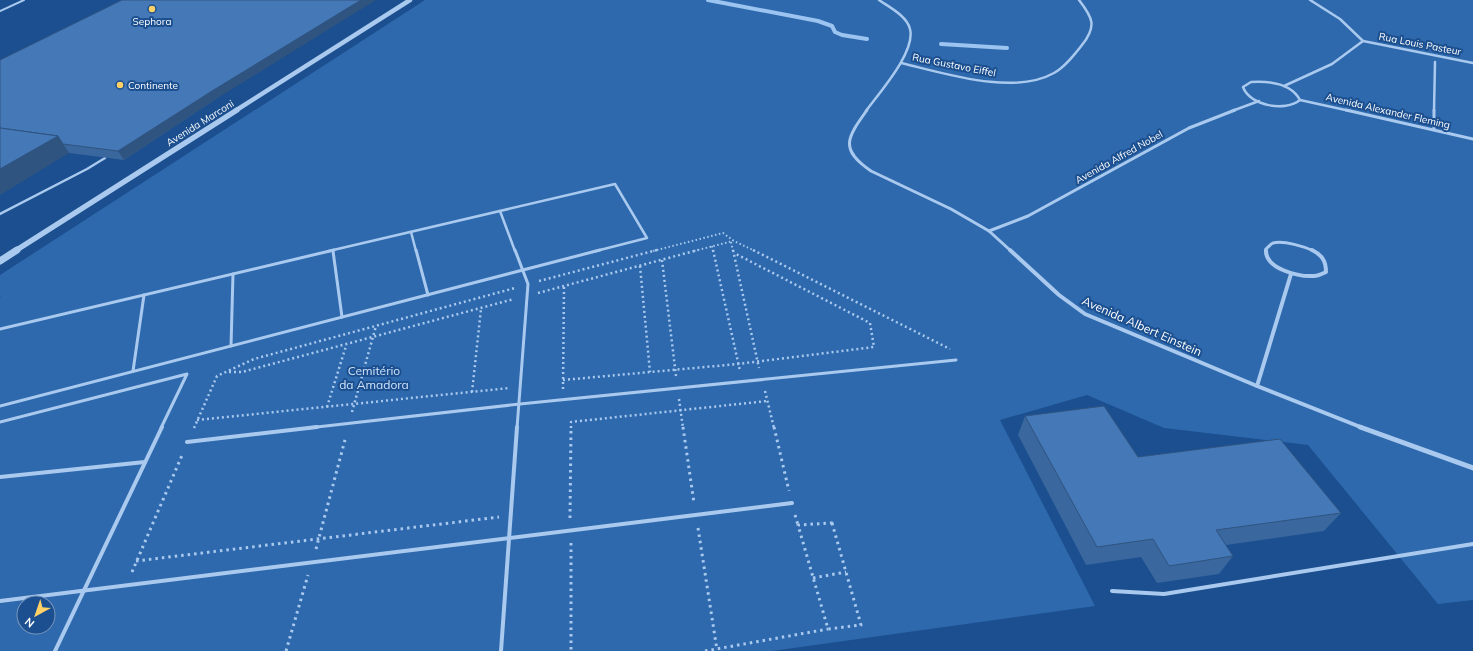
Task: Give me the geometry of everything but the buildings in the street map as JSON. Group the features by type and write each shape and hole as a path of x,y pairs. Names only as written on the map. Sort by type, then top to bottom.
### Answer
{"street":[{"name":"Avenida Marconi","path":"0,261 410,0"},
{"name":"Avenida Albert Einstein","path":"879,0 896,12 910,28 911,40 901,63 857,124 849,138 849,147 853,155 871,171 951,209 989,231 1058,296 1085,314 1349,423 1473,468"},
{"name":"Rua Gustavo Eiffel","path":"901,63 990,81 1033,81 1054,73 1083,44 1092,29 1091,14 1079,0"},
{"path":"1284,86 1332,64 1363,41 1340,19 1310,0"},
{"name":"Rua Louis Pasteur","path":"1363,41 1473,63"},
{"path":"1434,129 1435,62"},
{"path":"1262,82 1284,86 1296,93 1300,100 1298,103 1286,106 1259,101 1246,94 1243,87 1246,84 1262,82"},
{"name":"Avenida Alexander Fleming","path":"1300,100 1473,139"},
{"name":"Avenida Alfred Nobel","path":"989,231 1028,216 1189,128 1259,101"},
{"path":"1280,242 1299,245 1318,255 1327,266 1326,272 1320,275 1302,276 1291,274 1268,260 1265,250 1268,246 1280,242"},
{"path":"1257,386 1291,274"}],"lane":[{"path":"0,10 24,0"},
{"path":"0,214 87,169 105,158"},
{"path":"0,329 615,184 647,238 0,406"},
{"path":"500,211 524,270 528,284 501,651"},
{"path":"411,232 428,295"},
{"path":"333,250 342,317"},
{"path":"231,346 233,274"},
{"path":"133,371 144,295"},
{"path":"187,442 562,399 956,360"},
{"path":"0,422 187,374 55,651"},
{"path":"0,477 145,462"},
{"path":"0,601 792,503"},
{"path":"1112,591 1164,594 1473,544"}],"path":[{"path":"127,586 136,561 187,442 217,376 254,359 528,284 724,233 733,241 948,347 956,360"},
{"path":"226,372 242,372 733,241"},
{"path":"733,241 734,253 767,402 792,503 828,629"},
{"path":"712,246 742,382"},
{"path":"563,380 758,362 874,347 870,323 734,253"},
{"path":"662,260 680,411 717,650"},
{"path":"640,266 650,372"},
{"path":"562,399 564,286"},
{"path":"472,392 481,309"},
{"path":"286,651 319,539 376,326"},
{"path":"327,407 346,345"},
{"path":"197,420 521,387"},
{"path":"571,651 571,422 767,402"},
{"path":"136,561 512,515"},
{"path":"705,651 828,629 861,625 832,523 798,525"},
{"path":"813,578 846,572"}],"green space":[{"name":"Cemitério da Amadora","path":"425,0 1473,0 1473,600 1438,604 1308,445 1164,428 1087,395 1000,420 1095,606 772,651 0,651 0,275"}],"waterway":[{"path":"708,0 818,21 832,26 835,32 842,35 867,39"},
{"path":"941,44 1007,48"}],"place":[{"name":"Sephora","path":"152,9"},
{"name":"Continente","path":"120,85"}]}
